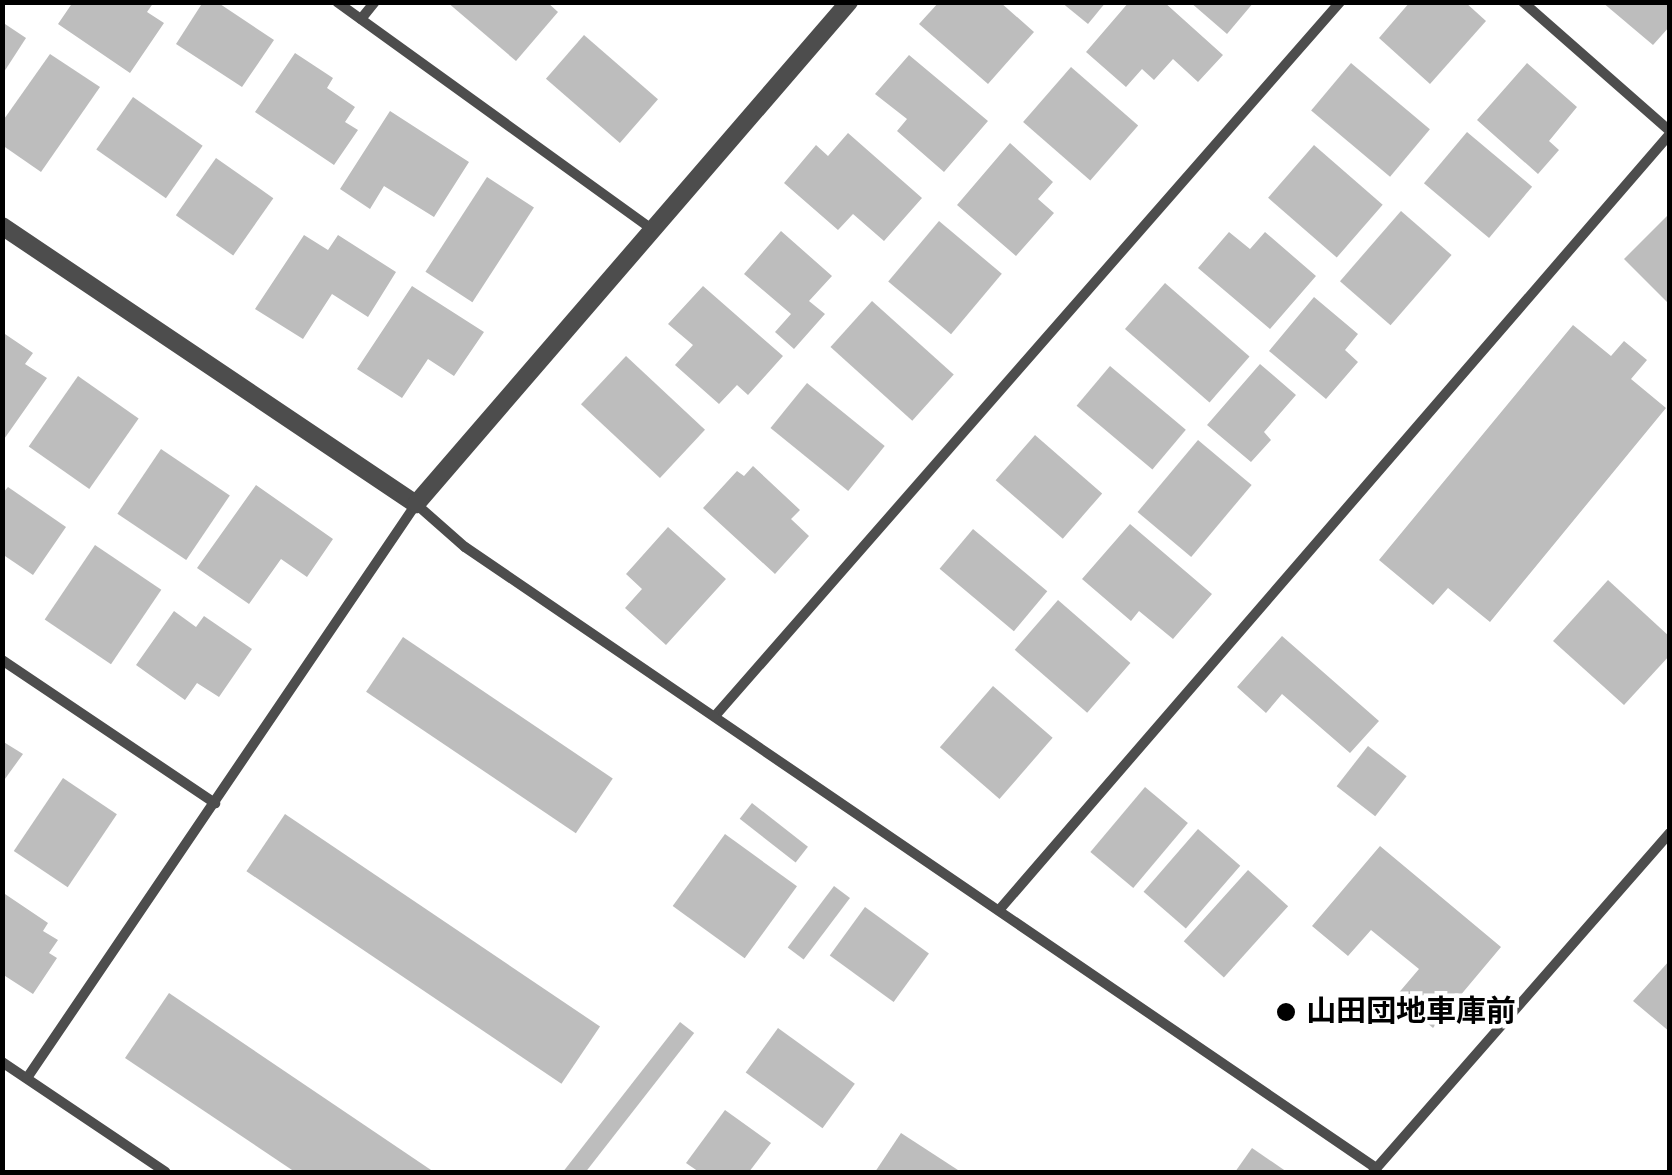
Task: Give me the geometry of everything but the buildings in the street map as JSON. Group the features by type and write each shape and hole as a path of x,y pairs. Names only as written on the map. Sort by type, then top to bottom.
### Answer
{"street":[{"path":"337,2 652,229"},
{"path":"362,19 375,2"},
{"path":"27,1078 416,504 848,2"},
{"path":"716,716 1340,2"},
{"path":"1000,909 1670,133 1523,2"},
{"path":"2,226 416,504 465,546 1000,909 1374,1170 1670,833"},
{"path":"2,660 215,802"},
{"path":"2,1062 166,1172"}],"place":[{"name":"山田団地車庫前","path":"1286,1012"}]}
